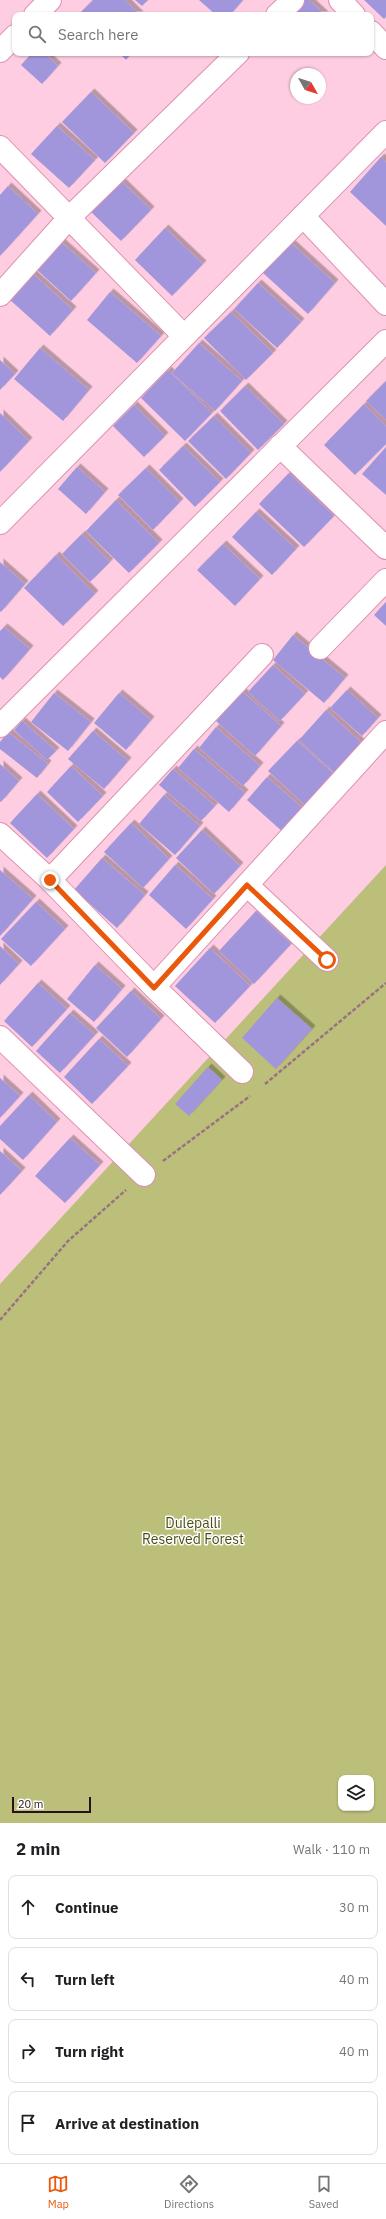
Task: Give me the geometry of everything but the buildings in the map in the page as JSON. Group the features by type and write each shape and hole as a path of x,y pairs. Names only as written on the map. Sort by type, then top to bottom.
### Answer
{"street":[{"path":"39,12 50,0"},
{"path":"281,12 293,0"},
{"path":"340,0 351,12"},
{"path":"374,35 386,48"},
{"path":"0,51 12,39"},
{"path":"0,295 69,218 235,56"},
{"path":"0,523 386,132"},
{"path":"0,148 184,336"},
{"path":"303,216 386,304"},
{"path":"0,726 386,341"},
{"path":"280,446 386,548"},
{"path":"320,648 386,580"},
{"path":"50,880 262,655"},
{"path":"154,988 386,732"},
{"path":"0,834 50,880 154,988 242,1072"},
{"path":"247,885 327,960"},
{"path":"0,1037 144,1175"}],"path":[{"path":"262,1086 386,983"},
{"path":"0,1320 68,1241 144,1175 256,1091"}],"green space":[{"name":"Dulepalli Reserved Forest","path":"386,865 386,1823 0,1823 0,1284"}],"route":[{"path":"50,880 154,988 247,885 327,960"}]}
